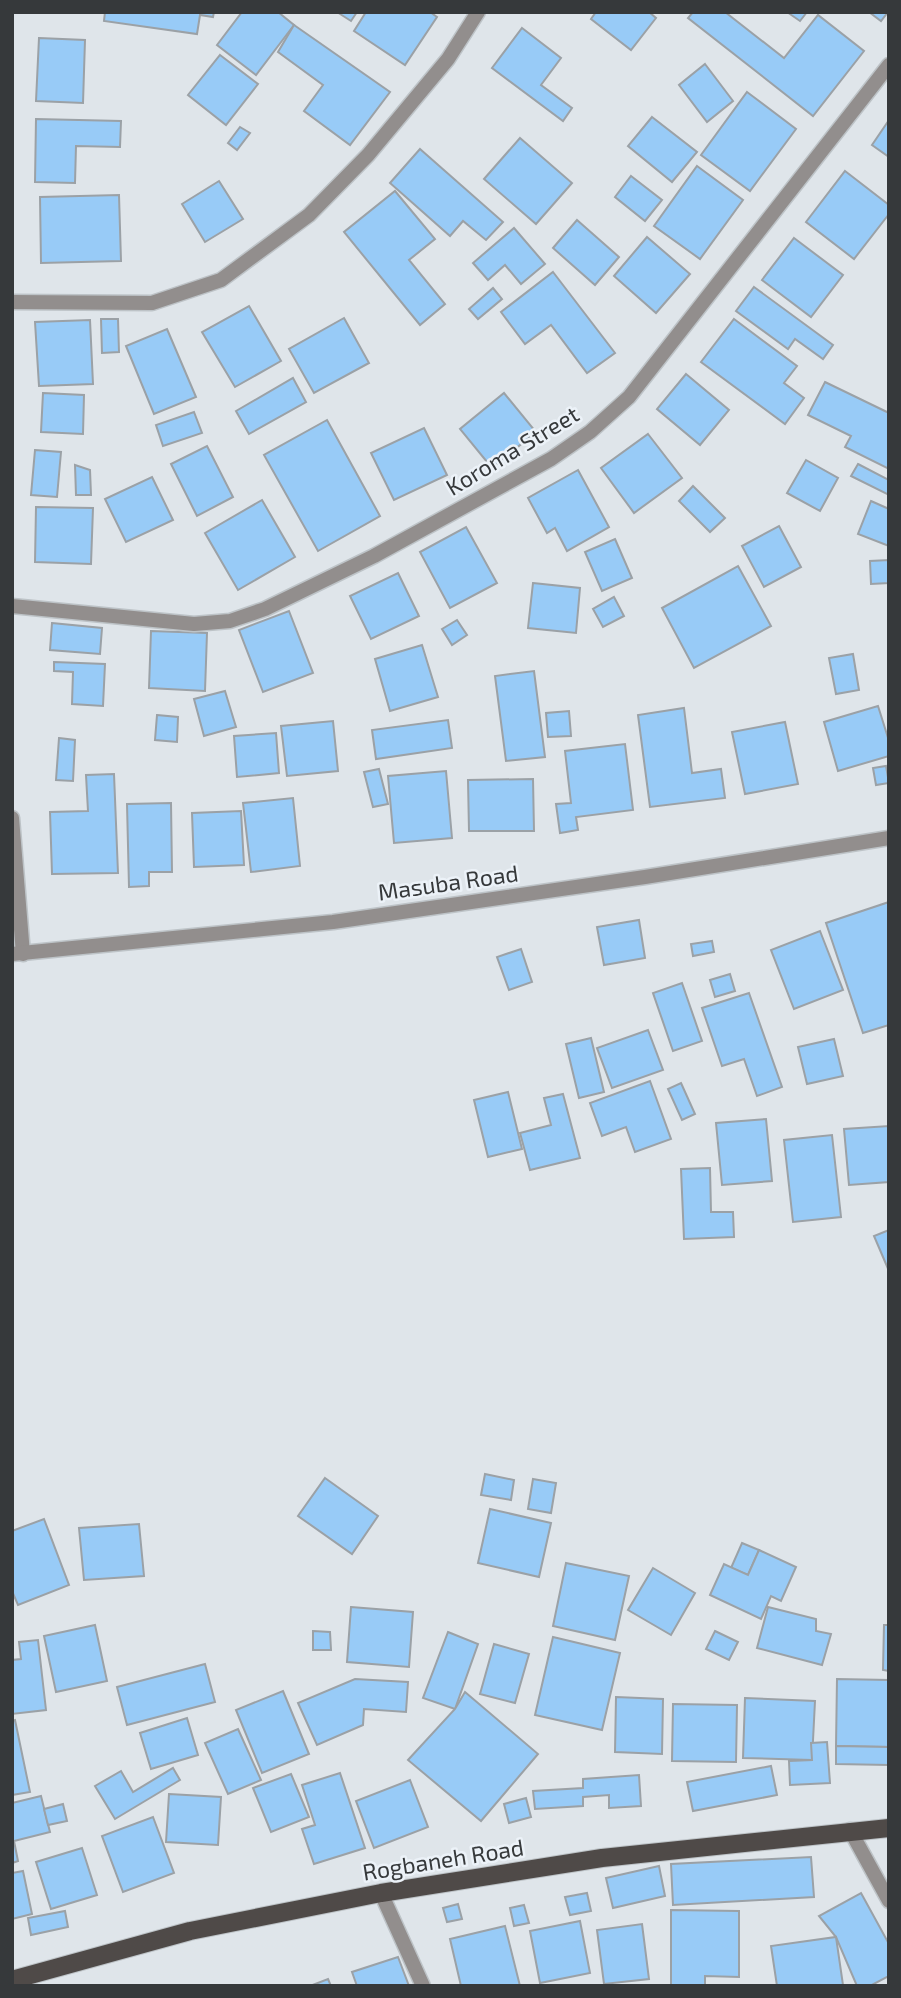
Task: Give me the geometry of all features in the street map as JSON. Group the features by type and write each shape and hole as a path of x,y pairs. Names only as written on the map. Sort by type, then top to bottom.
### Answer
{"main road":[{"name":"Rogbaneh Road","path":"12,1980 190,1931 381,1893 602,1858 889,1828"}],"street":[{"path":"12,302 152,303 221,280 309,215 368,155 449,59 478,12"},
{"name":"Koroma Street","path":"12,606 194,624 230,621 265,609 373,556 551,459 590,432 629,397 889,65"},
{"path":"12,818 18,954"},
{"name":"Masuba Road","path":"18,954 333,922 645,877 889,838"},
{"path":"850,1830 889,1901"},
{"path":"381,1893 423,1986"}],"building":[{"path":"105,12 214,12 213,17 200,15 197,34 104,21"},
{"path":"242,12 278,12 294,25 256,75 217,45"},
{"path":"337,12 357,12 351,21"},
{"path":"366,12 430,12 437,17 405,65 354,31"},
{"path":"596,12 649,12 656,18 631,50 591,19"},
{"path":"693,12 725,12 784,58 818,15 864,51 813,116 688,18"},
{"path":"787,12 807,12 800,21"},
{"path":"869,12 888,12 881,21"},
{"path":"294,25 390,92 350,145 304,111 323,85 278,52"},
{"path":"522,28 561,58 541,85 572,108 563,121 492,68"},
{"path":"39,38 85,40 83,103 36,101"},
{"path":"220,55 258,84 226,125 188,95"},
{"path":"705,64 733,101 707,122 679,85"},
{"path":"747,92 796,129 750,191 701,155"},
{"path":"652,117 697,152 672,182 628,146"},
{"path":"36,119 121,121 120,147 76,146 75,183 35,182"},
{"path":"889,120 889,157 872,145"},
{"path":"240,127 250,133 237,150 228,143"},
{"path":"520,138 572,183 536,224 484,179"},
{"path":"420,149 503,222 486,240 463,221 450,236 390,183"},
{"path":"697,166 743,200 700,259 654,226"},
{"path":"845,171 889,205 889,214 854,259 806,222"},
{"path":"631,176 662,200 645,221 615,197"},
{"path":"219,181 243,219 205,242 182,204"},
{"path":"395,191 435,239 409,260 445,304 420,325 344,232"},
{"path":"119,195 121,261 41,263 40,197"},
{"path":"577,220 619,257 595,285 553,248"},
{"path":"514,228 545,264 521,284 505,265 488,280 473,263"},
{"path":"647,237 690,274 656,313 614,276"},
{"path":"794,238 843,275 811,317 762,280"},
{"path":"553,272 615,353 587,373 551,325 525,344 501,312"},
{"path":"754,287 833,345 823,359 795,339 788,349 736,311"},
{"path":"493,288 502,299 478,319 469,309"},
{"path":"249,306 281,361 235,387 202,332"},
{"path":"344,318 369,363 314,393 289,349"},
{"path":"101,319 118,319 119,352 102,353"},
{"path":"734,319 797,366 784,383 804,398 785,424 701,362"},
{"path":"90,320 93,384 39,386 35,322"},
{"path":"167,329 196,397 154,414 126,346"},
{"path":"686,374 729,410 700,445 657,409"},
{"path":"293,378 306,402 249,434 236,411"},
{"path":"825,382 889,413 889,469 845,447 851,436 808,415"},
{"path":"43,393 84,395 83,434 41,432"},
{"path":"504,393 536,432 492,468 460,429"},
{"path":"194,412 202,433 163,446 156,425"},
{"path":"327,420 380,516 318,551 264,455"},
{"path":"424,428 447,475 394,500 371,453"},
{"path":"648,434 682,478 634,513 601,468"},
{"path":"207,446 233,497 197,516 171,464"},
{"path":"35,450 61,452 57,497 31,495"},
{"path":"806,460 838,478 820,511 787,493"},
{"path":"858,464 889,480 889,495 851,476"},
{"path":"75,465 90,470 91,495 76,495"},
{"path":"578,470 609,527 567,551 555,528 547,533 528,498"},
{"path":"152,477 173,520 126,542 105,499"},
{"path":"693,486 725,518 710,532 679,501"},
{"path":"262,500 295,557 238,590 205,533"},
{"path":"871,501 889,509 889,546 858,534"},
{"path":"36,507 93,508 91,564 35,562"},
{"path":"779,526 801,567 764,587 742,546"},
{"path":"466,527 497,583 450,608 420,552"},
{"path":"615,539 632,578 602,591 585,552"},
{"path":"889,560 889,583 871,584 870,561"},
{"path":"738,566 771,626 694,668 662,608"},
{"path":"398,573 419,616 371,639 350,596"},
{"path":"533,583 580,588 576,633 528,628"},
{"path":"614,597 624,616 603,627 593,609"},
{"path":"289,611 313,673 263,692 239,630"},
{"path":"457,620 467,635 452,645 442,629"},
{"path":"52,623 102,628 100,654 50,650"},
{"path":"151,631 207,633 205,691 149,688"},
{"path":"422,645 438,697 390,711 375,659"},
{"path":"853,654 859,690 836,694 829,658"},
{"path":"54,662 105,664 103,706 72,704 73,672 54,671"},
{"path":"534,671 545,757 506,761 495,676"},
{"path":"225,691 236,727 204,736 194,699"},
{"path":"878,706 889,741 889,756 838,771 824,722"},
{"path":"684,708 692,773 721,769 725,798 650,807 638,715"},
{"path":"569,711 571,736 548,737 546,713"},
{"path":"157,715 178,717 177,742 155,740"},
{"path":"448,720 452,748 376,759 372,730"},
{"path":"333,721 338,771 287,776 281,726"},
{"path":"785,722 798,784 745,794 732,732"},
{"path":"276,733 279,773 237,777 234,736"},
{"path":"59,738 75,740 73,781 56,780"},
{"path":"625,744 633,810 576,817 578,830 560,833 556,804 571,803 565,751"},
{"path":"886,766 889,783 876,785 873,768"},
{"path":"379,769 388,804 373,807 364,772"},
{"path":"446,771 452,838 394,843 388,776"},
{"path":"114,774 118,873 52,874 50,812 88,811 86,775"},
{"path":"533,779 534,831 469,831 468,780"},
{"path":"293,798 300,866 251,872 243,803"},
{"path":"171,803 172,872 149,872 149,886 129,887 127,804"},
{"path":"241,811 244,865 194,867 192,813"},
{"path":"889,902 889,1025 863,1033 826,923"},
{"path":"639,920 645,958 604,965 597,927"},
{"path":"820,931 843,990 794,1009 771,950"},
{"path":"712,941 714,952 693,956 691,944"},
{"path":"521,949 532,982 509,990 497,957"},
{"path":"730,974 735,991 715,997 710,980"},
{"path":"682,983 702,1041 673,1051 653,993"},
{"path":"749,993 782,1087 757,1096 744,1059 722,1066 702,1008"},
{"path":"648,1030 663,1070 612,1088 597,1048"},
{"path":"591,1038 604,1092 579,1098 566,1044"},
{"path":"834,1039 843,1076 807,1084 798,1047"},
{"path":"650,1081 671,1139 635,1152 626,1127 602,1136 590,1103"},
{"path":"681,1083 695,1114 682,1120 668,1089"},
{"path":"508,1092 522,1149 488,1157 474,1100"},
{"path":"563,1094 580,1158 530,1170 520,1133 551,1125 544,1098"},
{"path":"766,1119 772,1181 722,1185 716,1123"},
{"path":"889,1126 889,1182 849,1185 844,1129"},
{"path":"832,1135 841,1217 793,1222 784,1140"},
{"path":"710,1168 711,1212 733,1212 734,1237 684,1239 681,1169"},
{"path":"889,1230 889,1271 874,1236"},
{"path":"485,1474 514,1480 511,1500 481,1495"},
{"path":"325,1478 378,1516 352,1554 298,1516"},
{"path":"533,1479 556,1483 551,1513 528,1509"},
{"path":"490,1509 551,1523 539,1577 478,1563"},
{"path":"44,1519 69,1585 18,1605 12,1591 12,1531"},
{"path":"139,1524 144,1576 84,1580 79,1528"},
{"path":"742,1543 759,1550 748,1575 731,1568"},
{"path":"759,1550 796,1567 781,1601 771,1596 761,1619 710,1595 724,1564 748,1575"},
{"path":"566,1563 629,1576 615,1640 553,1626"},
{"path":"653,1568 695,1593 671,1635 628,1610"},
{"path":"351,1607 413,1612 409,1667 347,1662"},
{"path":"768,1607 816,1619 816,1631 831,1634 822,1665 757,1648"},
{"path":"95,1625 107,1681 56,1692 44,1636"},
{"path":"884,1625 889,1625 889,1671 883,1670"},
{"path":"313,1631 330,1632 331,1650 313,1650"},
{"path":"715,1631 738,1642 729,1660 706,1649"},
{"path":"448,1632 478,1644 455,1709 423,1698"},
{"path":"553,1637 620,1653 602,1730 535,1715"},
{"path":"38,1640 46,1710 12,1714 12,1660 21,1659 19,1642"},
{"path":"494,1644 529,1654 515,1703 480,1694"},
{"path":"205,1664 215,1702 127,1725 117,1687"},
{"path":"355,1679 408,1682 406,1712 364,1709 363,1725 317,1745 298,1703"},
{"path":"837,1679 889,1680 889,1747 836,1746"},
{"path":"283,1691 309,1754 262,1773 236,1710"},
{"path":"465,1692 538,1754 481,1821 408,1760 455,1709"},
{"path":"616,1697 663,1699 662,1754 615,1752"},
{"path":"745,1698 815,1701 812,1760 743,1758"},
{"path":"673,1704 737,1705 736,1762 672,1761"},
{"path":"187,1718 198,1755 151,1769 140,1733"},
{"path":"15,1720 30,1792 12,1795 12,1721"},
{"path":"238,1729 261,1780 228,1794 205,1743"},
{"path":"827,1742 830,1783 790,1785 789,1761 812,1760 811,1743"},
{"path":"836,1746 889,1747 889,1765 836,1764"},
{"path":"771,1766 777,1795 693,1811 687,1782"},
{"path":"173,1768 180,1780 115,1819 95,1786 121,1771 133,1792"},
{"path":"340,1773 365,1848 314,1864 302,1829 315,1825 302,1785"},
{"path":"291,1774 309,1817 271,1832 253,1788"},
{"path":"639,1775 641,1806 609,1808 609,1795 583,1797 583,1806 535,1809 533,1791 583,1788 583,1779"},
{"path":"410,1780 428,1827 374,1848 356,1801"},
{"path":"169,1794 221,1797 218,1845 166,1842"},
{"path":"41,1796 50,1832 14,1841 18,1861 12,1863 12,1803"},
{"path":"526,1798 531,1817 509,1823 504,1804"},
{"path":"63,1804 67,1821 48,1825 44,1809"},
{"path":"153,1817 174,1873 123,1892 102,1836"},
{"path":"82,1848 97,1895 51,1909 36,1862"},
{"path":"811,1857 814,1897 673,1905 671,1864"},
{"path":"659,1866 665,1896 613,1908 606,1878"},
{"path":"23,1871 32,1914 12,1919 12,1873"},
{"path":"587,1893 591,1911 570,1915 565,1897"},
{"path":"861,1893 889,1944 889,1976 870,1986 857,1986 836,1937 819,1916"},
{"path":"458,1904 462,1919 447,1922 443,1908"},
{"path":"524,1905 529,1923 514,1926 510,1908"},
{"path":"671,1910 739,1911 739,1977 705,1976 705,1986 671,1986"},
{"path":"65,1911 68,1927 31,1935 28,1918"},
{"path":"580,1921 590,1973 540,1983 530,1931"},
{"path":"642,1924 649,1979 604,1984 597,1930"},
{"path":"505,1926 520,1986 461,1986 450,1939"},
{"path":"836,1937 843,1985 777,1986 771,1946"},
{"path":"398,1957 409,1986 357,1986 352,1972"},
{"path":"328,1979 331,1986 310,1986"}]}
